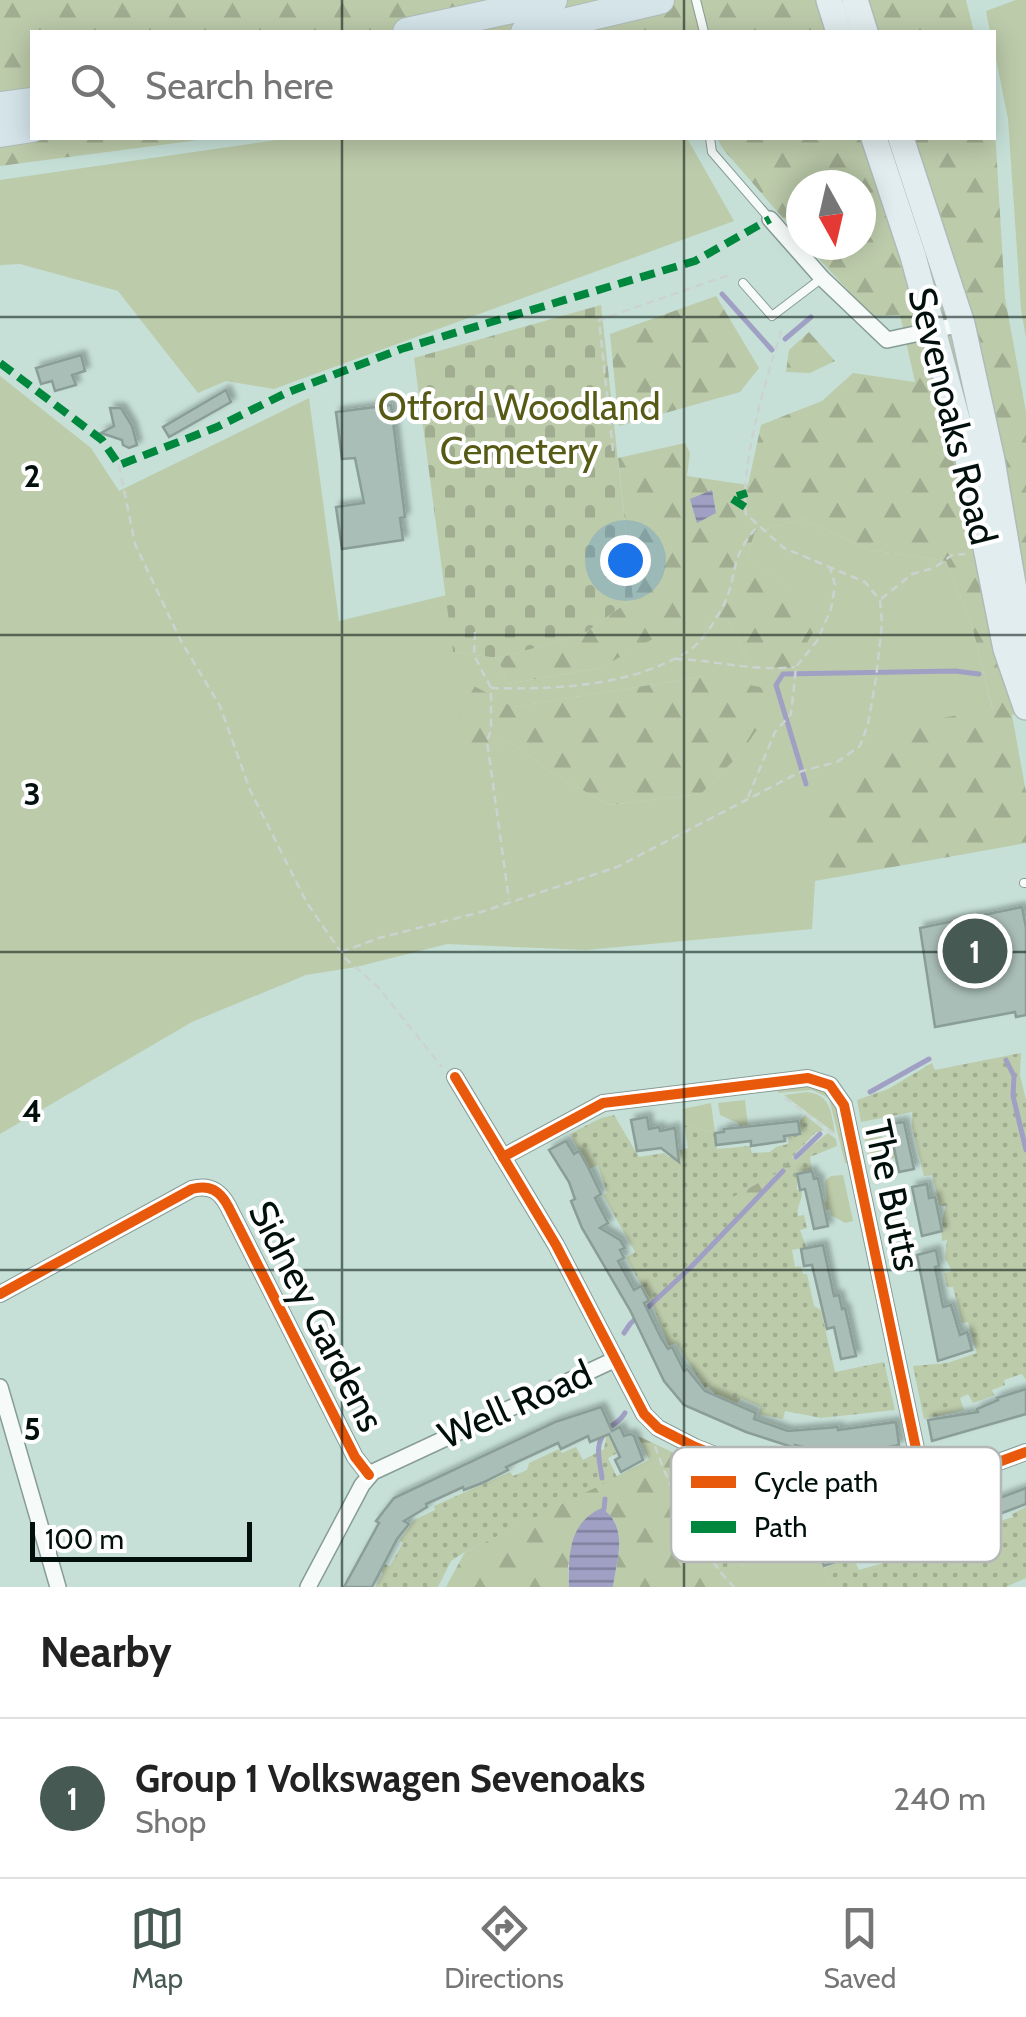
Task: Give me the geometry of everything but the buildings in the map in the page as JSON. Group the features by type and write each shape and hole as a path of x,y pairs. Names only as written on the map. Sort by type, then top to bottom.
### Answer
{"highway":[{"path":"416,30 553,0"},
{"path":"534,30 660,0"},
{"path":"0,106 30,102"},
{"path":"0,132 30,128"}],"main road":[{"path":"829,0 838,30"},
{"path":"855,0 864,30"},
{"name":"Sevenoaks Road","path":"875,140 913,256 970,466 1006,649 1025,702"},
{"name":"Sevenoaks Road","path":"902,140 962,324 992,460 1021,631 1025,702"}],"street":[{"path":"770,219 822,278 887,340 962,324"},
{"path":"455,1077 561,1253 642,1411 652,1424 696,1447"},
{"name":"The Butts","path":"503,1156 603,1103 806,1078 830,1085 844,1105 916,1447"},
{"name":"Sidney Gardens","path":"0,1294 192,1189 209,1188 220,1193 355,1457 370,1475"},
{"name":"Well Road","path":"370,1475 391,1461 616,1359"},
{"path":"0,1387 58,1587"},
{"path":"1001,1462 1026,1452"},
{"path":"308,1587 370,1475"}],"lane":[{"path":"696,0 704,30"},
{"path":"710,140 712,152 770,219"},
{"path":"742,283 772,316 822,278"}],"path":[{"path":"613,450 599,320 726,276 742,283"},
{"path":"341,952 616,867 802,771 836,762 860,746 876,678 882,624 880,600 865,582 784,548 746,514 765,381 781,333 772,316"},
{"path":"119,465 129,527 141,558 177,634 222,712 255,801 307,903 341,952 378,986 444,1069 455,1077"},
{"path":"491,688 539,690 607,680 657,667 689,651 726,600 740,546 758,526"},
{"path":"880,600 912,574 934,568 952,556 986,551"},
{"path":"748,798 775,732 791,714 796,667 817,641 831,609 835,585 830,567"},
{"path":"475,632 474,655 491,688 491,730 486,741 509,901"},
{"path":"673,658 710,660 751,670 796,667"},
{"path":"780,1094 838,1137"},
{"path":"642,1411 671,1487"},
{"path":"714,1562 734,1587"}],"green space":[{"path":"0,0 966,0 974,30 30,30 30,140 199,140 0,166"},
{"path":"1026,0 1026,338 1008,119 996,59 996,30 990,30 986,11"},
{"path":"277,140 688,140 734,221 274,389 226,381 198,393 118,291 20,264 0,265 0,180"},
{"path":"718,140 996,140 1005,298 1026,412 1026,711 1012,715 1026,792 1026,843 815,881 825,813 863,759 939,718 993,710 972,626 946,561 870,550 802,519 755,532 747,556 824,614 790,671 748,660 728,620 700,613 600,668 507,684 498,658 582,635 633,598 618,458 685,443 690,453 687,476 748,485 761,425 822,401 853,373 915,382 900,315 872,316 820,260 876,260 876,170 786,170 786,222"},
{"path":"716,296 759,368 740,392 619,426 610,334"},
{"name":"Otford Woodland Cemetery","path":"601,305 633,598 582,635 498,658 453,652 414,358"},
{"path":"809,332 835,361 810,373 786,372 789,350"},
{"path":"0,376 91,448 119,491 309,398 339,621 447,595 453,652 498,658 507,684 600,668 699,612 728,620 748,660 823,614 747,556 755,532 802,519 870,550 946,561 972,626 993,711 939,718 815,881 812,929 586,950 447,944 306,975 192,1022 0,1134","holes":["705,676 740,754 701,794 609,805 551,772 509,741 460,762 513,707"]},
{"path":"705,676 760,687 775,704 740,754 701,794 609,805 551,772 509,741 460,763 461,679 513,707"},
{"path":"1021,1053 1020,1075 1026,1100 1026,1380 1022,1374 1004,1380 1005,1385 992,1390 994,1395 973,1403 968,1394 960,1398 964,1410 924,1419 913,1366 947,1363 977,1353 968,1322 962,1323 953,1287 947,1287 944,1273 952,1271 945,1258 947,1240 942,1241 946,1206 940,1206 932,1175 924,1176 912,1112 861,1122 857,1100 888,1089 932,1063 935,1070"},
{"path":"809,1085 826,1090 837,1107 848,1163 829,1098 812,1090 778,1093 778,1089"},
{"path":"807,1092 825,1101 835,1133 784,1095"},
{"path":"745,1100 748,1126 740,1127 720,1115 718,1103"},
{"path":"711,1103 715,1133 684,1125 683,1109"},
{"path":"614,1115 639,1157 664,1153 677,1156 680,1150 688,1148 684,1125 715,1133 717,1149 750,1146 752,1153 770,1152 788,1144 789,1136 799,1134 798,1123 805,1115 824,1130 815,1133 777,1173 733,1197 743,1215 810,1147 828,1133 836,1139 837,1146 810,1157 812,1171 797,1174 797,1190 802,1190 798,1216 804,1215 807,1228 800,1230 806,1247 792,1250 795,1267 801,1266 803,1274 807,1274 814,1306 821,1310 835,1372 884,1362 895,1410 821,1418 785,1411 783,1419 759,1414 761,1407 741,1398 736,1404 708,1386 705,1388 676,1343 669,1346 652,1303 626,1258 635,1252 603,1195 607,1193 598,1165 589,1169 570,1134"},
{"path":"863,1129 874,1130 887,1142 892,1141 896,1158 890,1159 892,1168 884,1176 873,1178"},
{"path":"700,1143 755,1184 777,1173 792,1157 797,1161 736,1221"},
{"path":"843,1175 853,1221 845,1223 831,1215 830,1209 825,1210 823,1202 827,1201 825,1181"},
{"path":"607,1434 617,1453 608,1458 617,1477 465,1552 451,1561 438,1587 375,1587 384,1564 390,1566 403,1543 400,1540 414,1520 435,1510 434,1506 510,1472 513,1476 527,1470 529,1463 559,1449 562,1453 576,1447 583,1460 604,1449"},
{"path":"638,1436 671,1451 671,1562 716,1562 724,1587 613,1587 618,1534 616,1524 602,1508 568,1565 569,1587 446,1587 465,1552 649,1460"},
{"path":"1026,1507 1026,1578 1006,1587 830,1587 824,1568 840,1562 855,1562 859,1570 887,1562 1001,1562 1001,1521 1013,1517"},
{"path":"716,1562 741,1562 743,1568 719,1567"},
{"path":"741,1562 822,1562 830,1587 724,1587 719,1567 743,1567"}],"water":[{"path":"712,490 716,513 697,523 690,499"},
{"path":"602,1508 616,1525 618,1534 613,1587 569,1587 570,1552 577,1531 591,1514"}],"waterway":[{"path":"722,294 772,350"},
{"path":"785,339 811,317"},
{"path":"806,784 776,685 783,674 979,674"},
{"path":"870,1092 929,1059"},
{"path":"1006,1060 1014,1076 1013,1096 1026,1150"},
{"path":"796,1157 820,1134"},
{"path":"624,1333 783,1171"},
{"path":"602,1478 600,1441 625,1413"},
{"path":"604,1509 605,1499"}],"marked path":[{"path":"0,363 102,440 119,465 217,427 286,393 401,349 695,261 770,219"},
{"path":"745,507 731,498 747,493"}],"cycle path":[{"path":"455,1077 556,1245 644,1414 658,1428 695,1447"},
{"path":"503,1157 603,1103 808,1078 830,1085 844,1105 916,1447"},
{"path":"0,1294 192,1189 214,1190 228,1206 355,1457 369,1475"},
{"path":"1001,1461 1026,1452"}],"place":[{"name":"Group 1 Volkswagen Sevenoaks","path":"975,951"}]}
